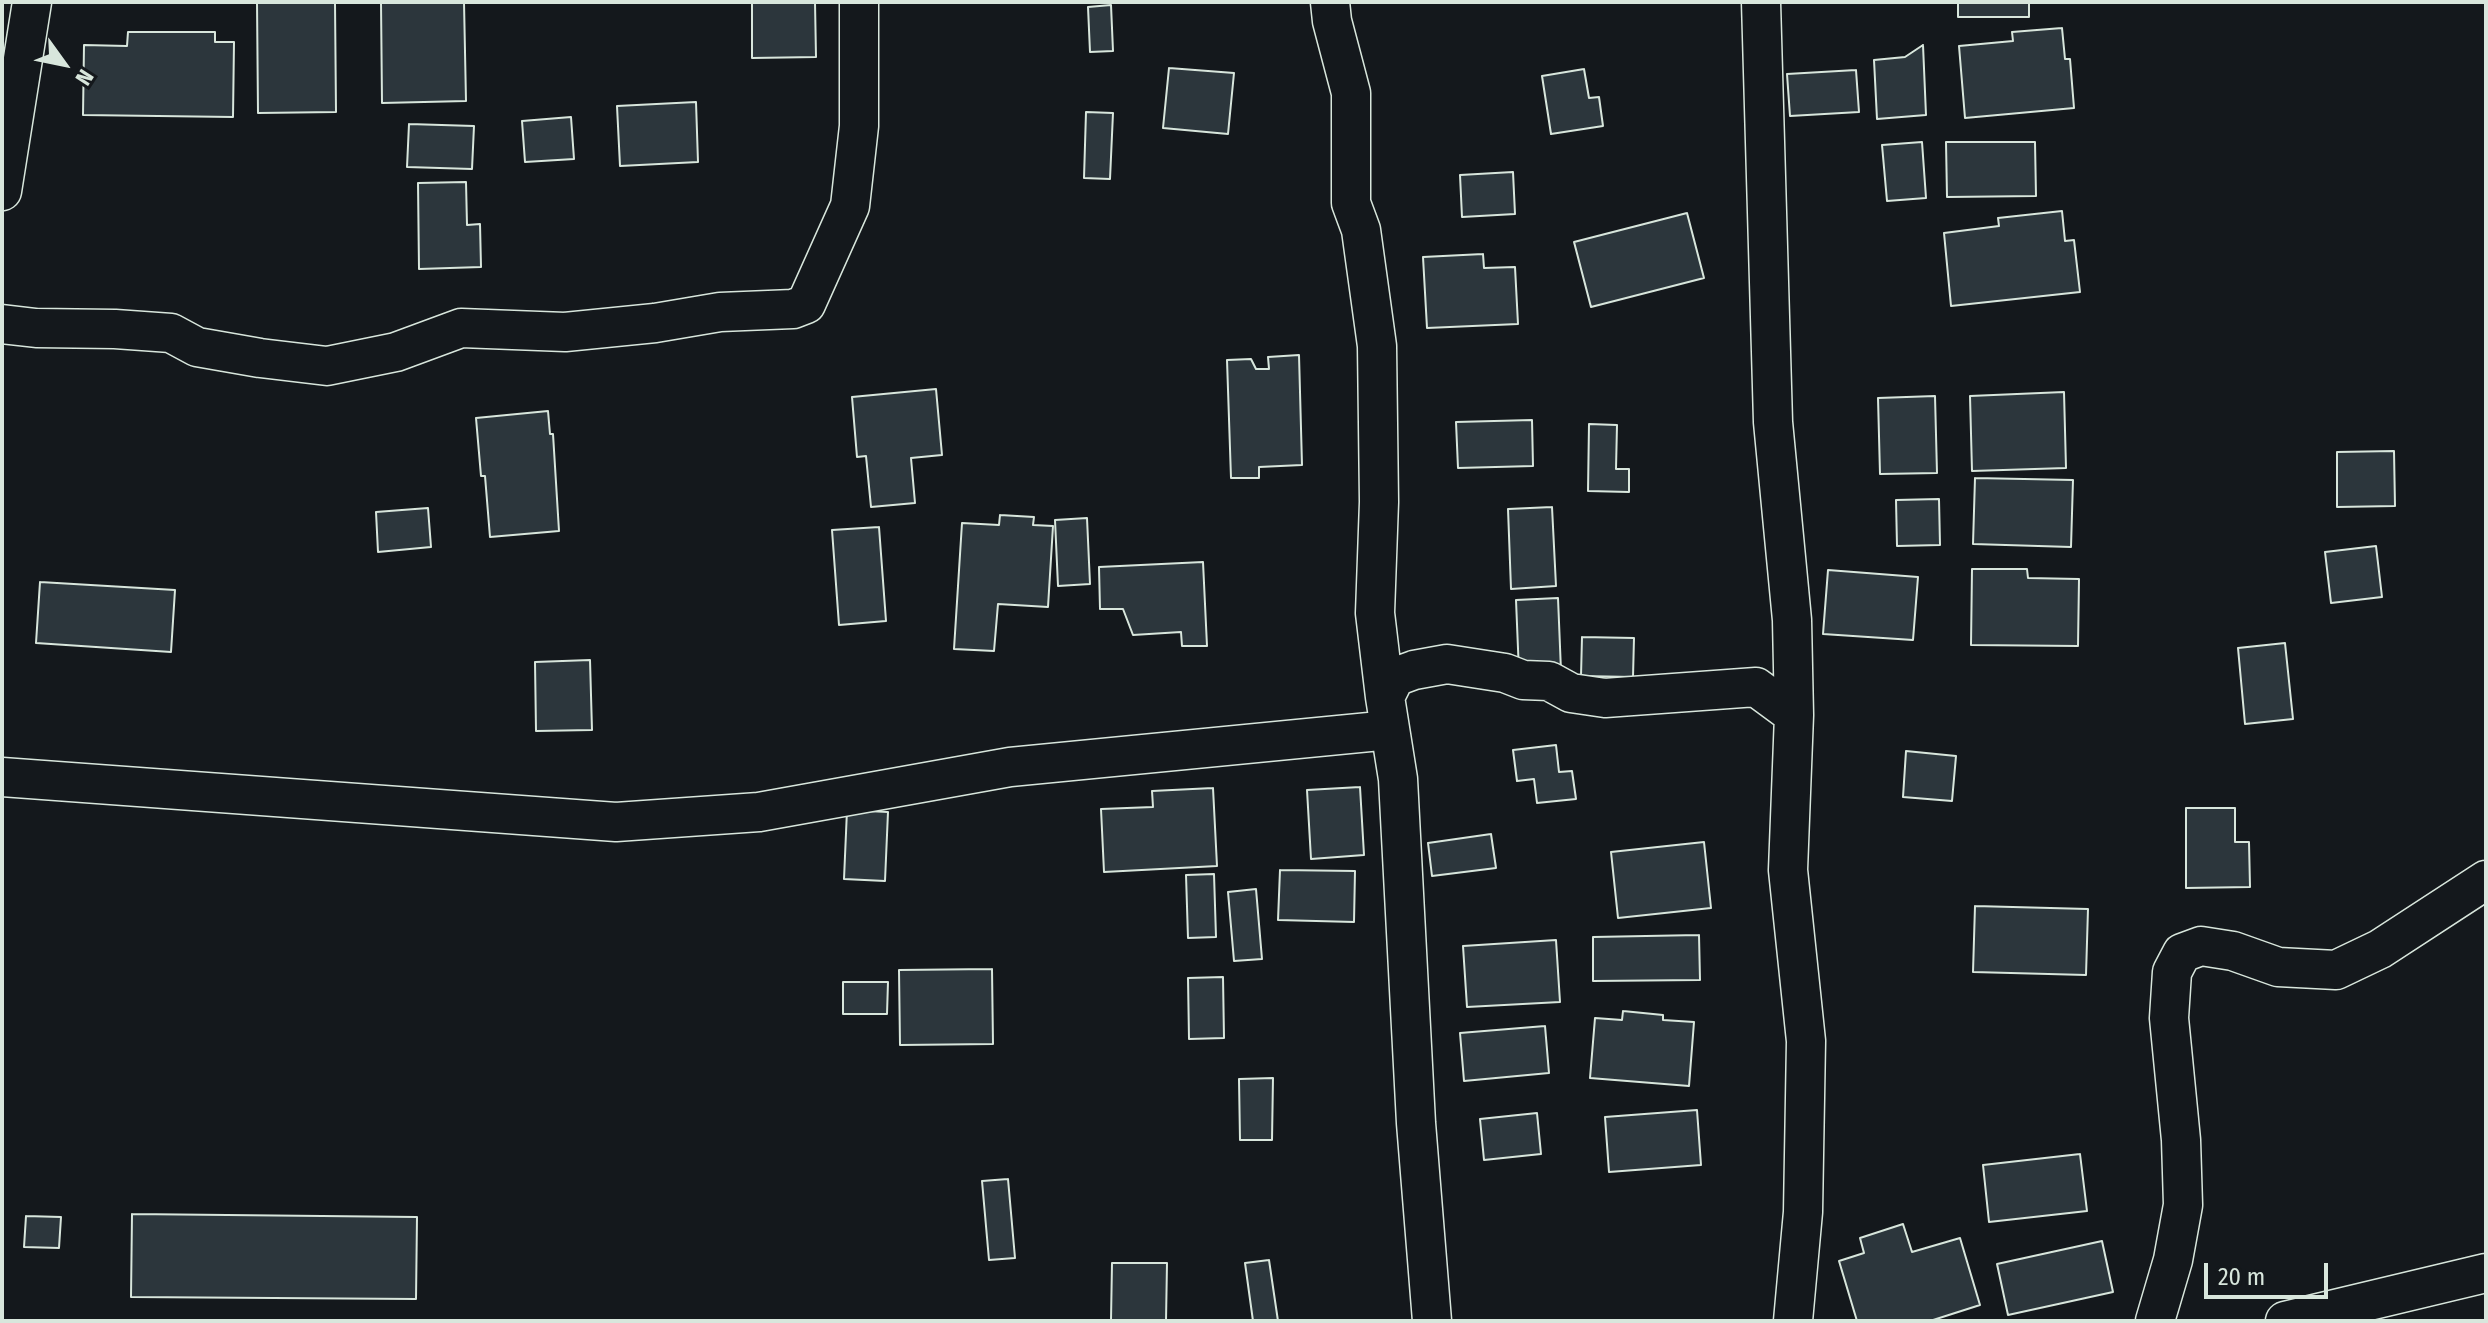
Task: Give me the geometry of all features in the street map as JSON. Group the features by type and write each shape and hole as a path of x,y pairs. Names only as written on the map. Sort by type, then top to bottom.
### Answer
{"street":[{"path":"2,191 32,2"},
{"path":"2,324 171,333 197,347 327,366 396,352 461,328 565,332 655,323 720,312 793,309 806,304 850,206 859,126 859,2"},
{"path":"1330,2 1351,93 1351,203 1361,230 1377,346 1379,502 1375,613 1398,779 1416,1123 1432,1321"},
{"path":"1761,2 1773,422 1792,620 1794,715 1788,870 1806,1041 1803,1212 1793,1321"},
{"path":"1387,714 1395,677 1447,664 1505,673 1523,680 1549,681 1571,693 1605,698 1756,687 1794,715"},
{"path":"2,777 616,822 759,812 1010,767 1387,714"},
{"path":"2155,1321 2173,1260 2183,1205 2181,1140 2169,1018 2172,972 2182,953 2201,946 2233,951 2278,967 2336,970 2380,949 2486,880"},
{"path":"2285,1321 2486,1273"}],"building":[{"path":"257,2 335,2 336,112 258,113"},
{"path":"381,2 464,2 466,101 382,103"},
{"path":"752,2 815,2 816,57 752,58"},
{"path":"1958,2 2029,2 2029,17 1958,17"},
{"path":"1111,5 1113,51 1090,52 1088,7"},
{"path":"2062,28 2065,59 2070,59 2074,108 1965,118 1959,46 2013,41 2012,32"},
{"path":"128,32 215,32 215,42 234,42 233,117 83,115 84,45 127,46"},
{"path":"1923,45 1926,115 1877,119 1874,60 1905,57"},
{"path":"1169,68 1234,73 1228,134 1163,128"},
{"path":"1584,69 1589,98 1599,97 1603,126 1551,134 1542,76"},
{"path":"1856,70 1859,112 1790,116 1787,74"},
{"path":"696,102 698,162 620,166 617,106"},
{"path":"1086,112 1113,113 1110,179 1084,178"},
{"path":"571,117 574,159 525,162 522,121"},
{"path":"409,124 474,126 472,169 407,167"},
{"path":"1922,142 1926,198 1887,201 1882,145"},
{"path":"1946,142 2035,142 2036,196 1947,197"},
{"path":"1513,172 1515,214 1462,217 1460,175"},
{"path":"466,182 467,225 480,224 481,267 419,269 418,183"},
{"path":"2062,211 2065,241 2074,240 2080,292 1951,306 1944,233 1999,226 1998,218"},
{"path":"1687,213 1704,278 1591,307 1574,242"},
{"path":"1483,254 1484,268 1515,267 1518,324 1427,328 1423,257"},
{"path":"1299,355 1302,465 1259,467 1259,478 1231,478 1227,360 1251,359 1256,369 1269,369 1268,357"},
{"path":"936,389 942,455 911,458 915,503 871,507 866,456 857,457 852,397"},
{"path":"2064,392 2066,468 1972,471 1970,396"},
{"path":"1935,396 1937,473 1880,474 1878,398"},
{"path":"548,411 550,434 553,434 559,531 490,537 476,418"},
{"path":"1532,420 1533,466 1458,468 1456,422"},
{"path":"1589,424 1617,425 1616,469 1629,469 1629,492 1588,491"},
{"path":"2394,451 2395,506 2337,507 2337,452"},
{"path":"1975,478 2073,480 2071,547 1973,544"},
{"path":"1939,499 1940,545 1897,546 1896,500"},
{"path":"1552,507 1556,586 1511,589 1508,509"},
{"path":"428,508 431,547 378,552 376,512"},
{"path":"1000,515 1034,517 1033,525 1053,526 1048,607 998,604 994,651 954,649 962,523 999,525"},
{"path":"1087,518 1090,584 1058,586 1055,520"},
{"path":"879,527 886,621 839,625 832,530"},
{"path":"2376,546 2382,597 2331,603 2325,552"},
{"path":"1203,562 1207,646 1182,646 1181,632 1133,635 1123,609 1100,609 1099,567"},
{"path":"1972,569 2027,569 2028,578 2079,579 2078,646 1971,645"},
{"path":"1828,570 1918,577 1913,640 1823,634"},
{"path":"40,582 175,590 171,652 36,643"},
{"path":"1558,598 1561,671 1519,673 1516,600"},
{"path":"1582,637 1634,638 1633,677 1581,676"},
{"path":"2285,643 2293,719 2245,724 2238,648"},
{"path":"590,660 592,730 536,731 535,662"},
{"path":"1556,745 1559,772 1572,771 1576,799 1537,803 1534,779 1517,781 1513,750"},
{"path":"1906,751 1956,756 1952,801 1903,797"},
{"path":"1360,787 1364,855 1311,859 1307,790"},
{"path":"1213,788 1217,866 1104,872 1101,809 1153,807 1152,791"},
{"path":"2186,808 2235,808 2235,842 2249,842 2250,887 2186,888"},
{"path":"847,810 888,812 885,881 844,879"},
{"path":"1491,834 1496,868 1432,876 1428,843"},
{"path":"1704,842 1711,908 1618,918 1611,852"},
{"path":"1280,870 1355,871 1354,922 1278,920"},
{"path":"1214,874 1216,937 1188,938 1186,875"},
{"path":"1256,889 1262,959 1234,961 1228,892"},
{"path":"1975,906 2088,909 2086,975 1973,972"},
{"path":"1699,935 1700,980 1593,981 1593,937"},
{"path":"1556,940 1560,1002 1467,1007 1463,946"},
{"path":"992,969 993,1044 900,1045 899,970"},
{"path":"1223,977 1224,1038 1189,1039 1188,978"},
{"path":"843,982 888,982 887,1014 843,1014"},
{"path":"1623,1011 1663,1015 1663,1020 1694,1022 1689,1086 1590,1078 1595,1018 1622,1020"},
{"path":"1545,1026 1549,1073 1464,1081 1460,1033"},
{"path":"1273,1078 1272,1140 1240,1140 1239,1079"},
{"path":"1697,1110 1701,1165 1609,1172 1605,1117"},
{"path":"1537,1113 1541,1154 1484,1160 1480,1119"},
{"path":"2080,1154 2087,1211 1989,1222 1983,1165"},
{"path":"1008,1179 1015,1258 989,1260 982,1181"},
{"path":"132,1214 417,1217 416,1299 131,1297"},
{"path":"26,1216 61,1217 59,1248 24,1247"},
{"path":"1903,1224 1912,1252 1960,1238 1980,1305 1930,1321 1857,1321 1839,1261 1864,1253 1860,1238"},
{"path":"2102,1241 2113,1292 2008,1315 1997,1264"},
{"path":"1269,1260 1278,1321 1253,1321 1245,1263"},
{"path":"1112,1263 1167,1263 1166,1321 1111,1320"}]}
